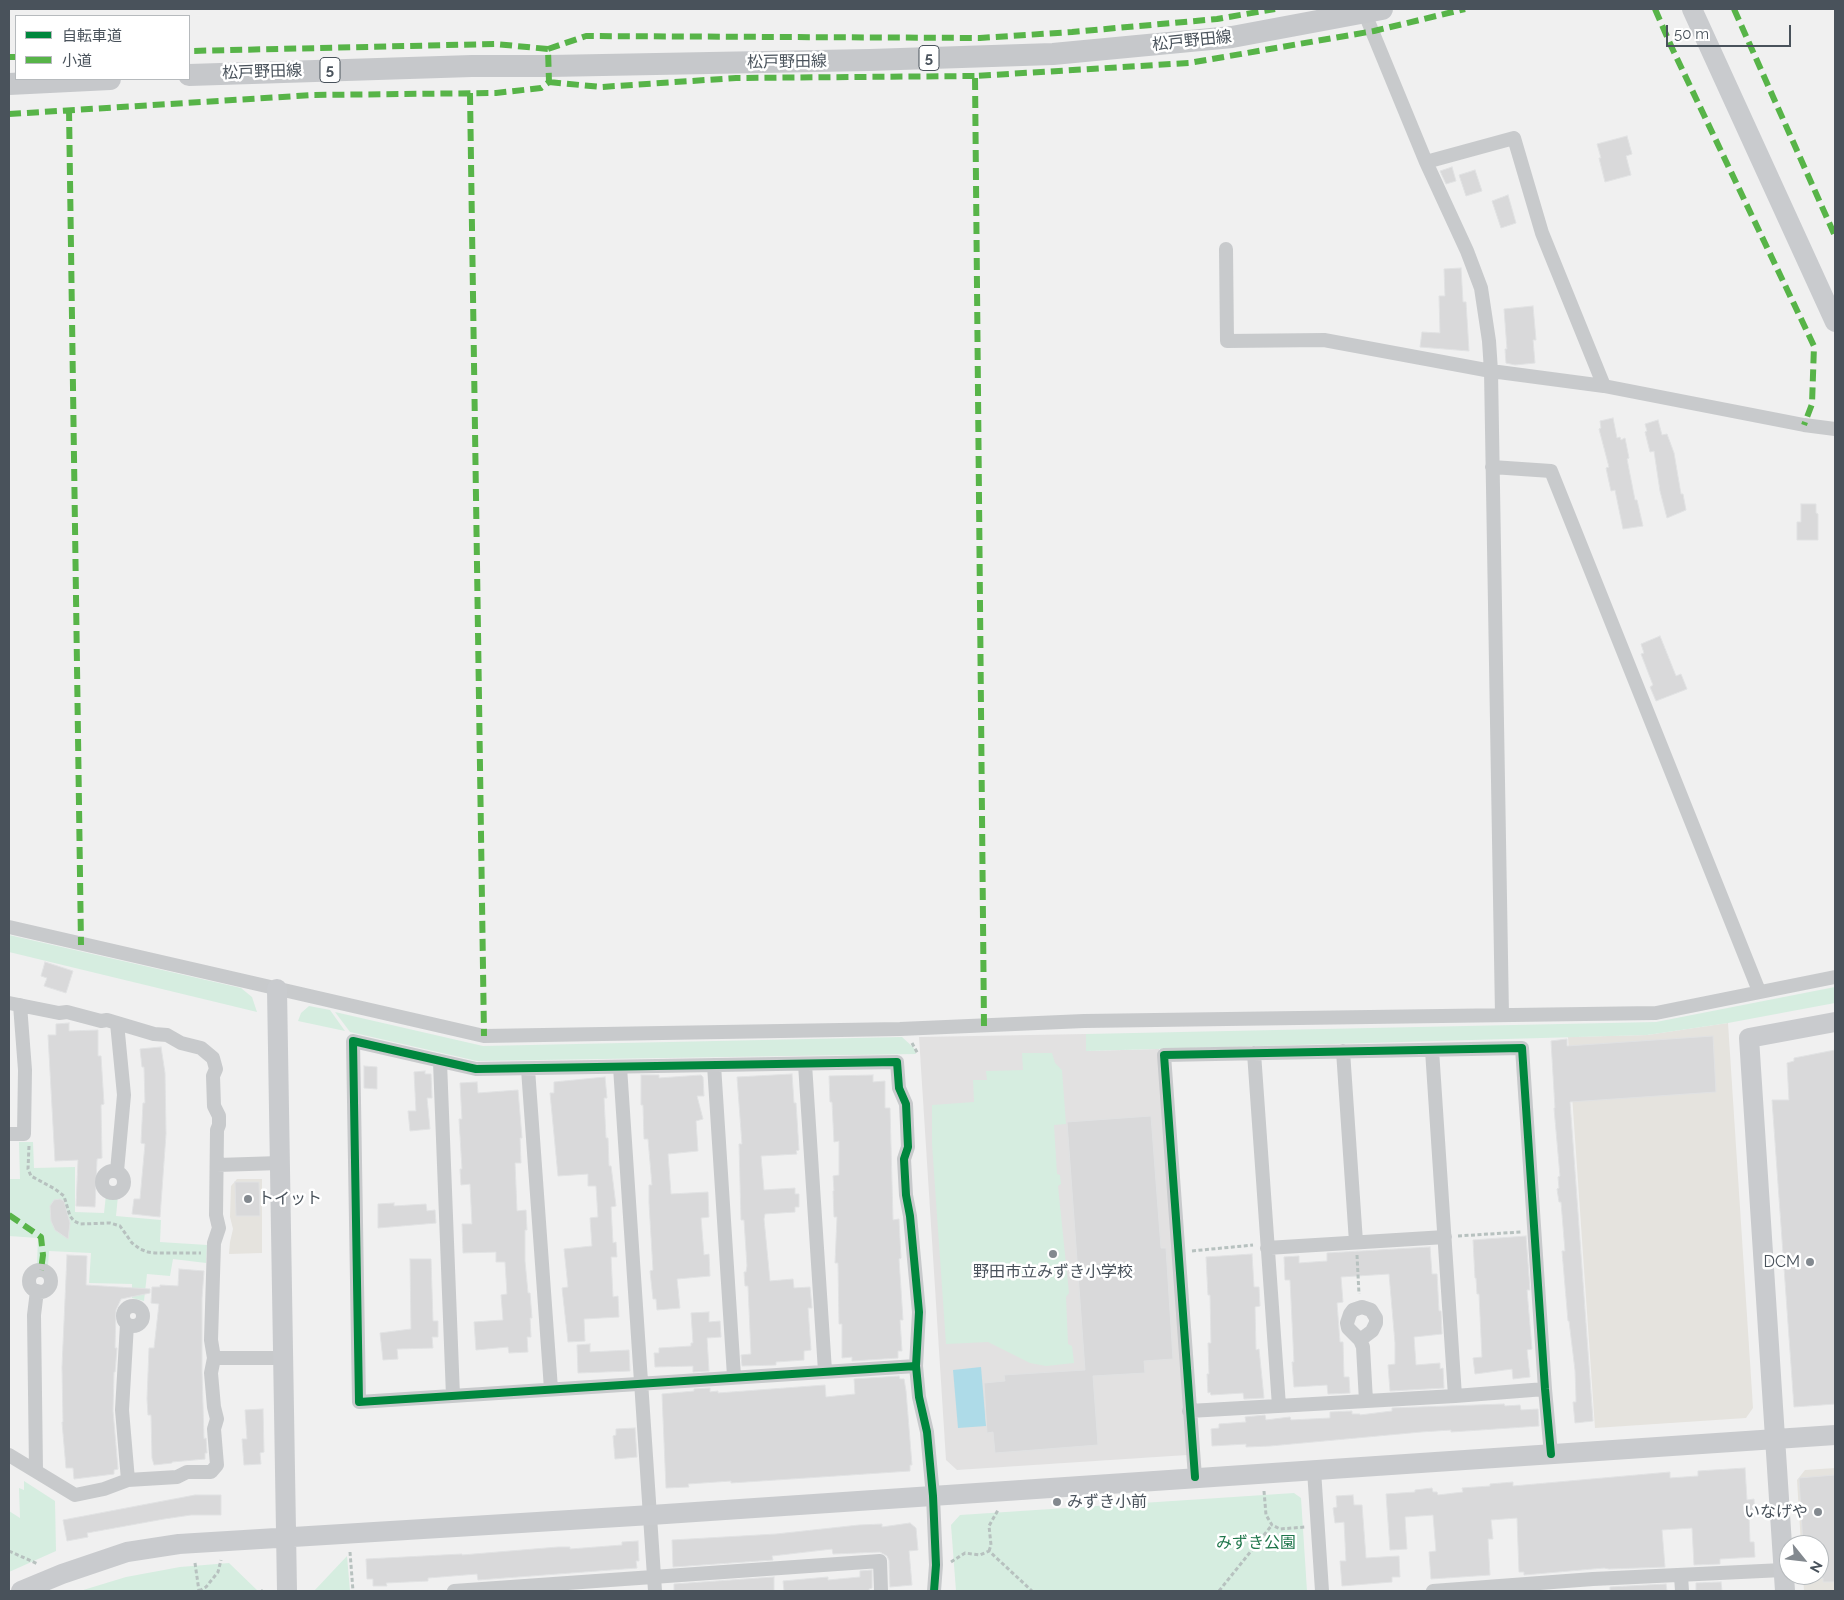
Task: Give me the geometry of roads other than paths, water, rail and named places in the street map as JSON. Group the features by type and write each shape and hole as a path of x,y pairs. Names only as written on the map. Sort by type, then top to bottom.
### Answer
{"main road":[{"name":"松戸野田線","path":"190,75 472,66 831,61 1053,54 1232,37 1370,10"},
{"path":"9,84 90,80"}],"street":[{"path":"1692,9 1835,322"},
{"path":"1370,10 1374,31 1426,162 1467,251 1481,288 1491,371 1502,1015"},
{"path":"1426,162 1514,138 1542,233 1604,386"},
{"path":"1226,250 1227,341 1324,340 1491,371 1604,386 1804,425 1835,429"},
{"path":"1492,467 1551,471 1759,991"},
{"path":"9,927 484,1036 900,1029 1084,1021 1656,1013 1835,976"},
{"path":"277,989 288,1591"},
{"path":"9,1134 24,1134 25,1070 14,1004 59,1013 67,1012 101,1021 107,1020 154,1034 167,1035 181,1042 201,1048 213,1058 216,1069 213,1076 214,1106 219,1116 217,1130 216,1215 219,1228 214,1243 211,1340 214,1358 211,1373 217,1419 214,1429 217,1464 211,1472 187,1472 177,1477 128,1480 104,1489 75,1495 9,1455"},
{"path":"1781,1535 1749,1038 1835,1022"},
{"path":"117,1023 124,1095 117,1172"},
{"path":"916,1366 734,1376 642,1384 360,1402 353,1041 476,1069 897,1062 900,1088 906,1104 908,1147 904,1159 906,1195 910,1216 919,1312 916,1366 919,1397 927,1432 933,1496 936,1565 934,1591"},
{"path":"1195,1477 1164,1055 1522,1048 1551,1454"},
{"path":"1432,1050 1455,1396"},
{"path":"1343,1051 1356,1242"},
{"path":"1254,1053 1266,1246 1279,1406"},
{"path":"440,1062 453,1396"},
{"path":"805,1064 825,1371"},
{"path":"714,1065 734,1376"},
{"path":"620,1067 651,1514 654,1585"},
{"path":"528,1069 551,1389"},
{"path":"217,1165 280,1163"},
{"path":"1266,1246 1445,1237"},
{"path":"36,1291 34,1315 36,1471"},
{"path":"1360,1340 1372,1331 1376,1323 1371,1310 1360,1307 1353,1310 1347,1323 1351,1332 1360,1340 1363,1347 1366,1401"},
{"path":"127,1324 122,1410 128,1480"},
{"path":"214,1358 283,1358"},
{"path":"1189,1411 1545,1389"},
{"path":"21,1591 62,1574 127,1552 179,1544 933,1496 1835,1435"},
{"path":"1314,1470 1322,1591"},
{"path":"454,1591 654,1585 880,1561 881,1591"},
{"path":"1433,1591 1593,1585 1681,1576 1779,1570"},
{"path":"1681,1576 1682,1591"}],"water":[{"path":"981,1367 986,1426 958,1428 953,1370"}],"place":[{"name":"トイット","path":"248,1199"},
{"name":"野田市立みずき小学校","path":"1053,1254"},
{"name":"DCM","path":"1810,1262"},
{"name":"みずき小前","path":"1057,1502"},
{"name":"いなげや","path":"1818,1512"}],"park label":[{"name":"みずき公園","path":"1256,1543"}]}
